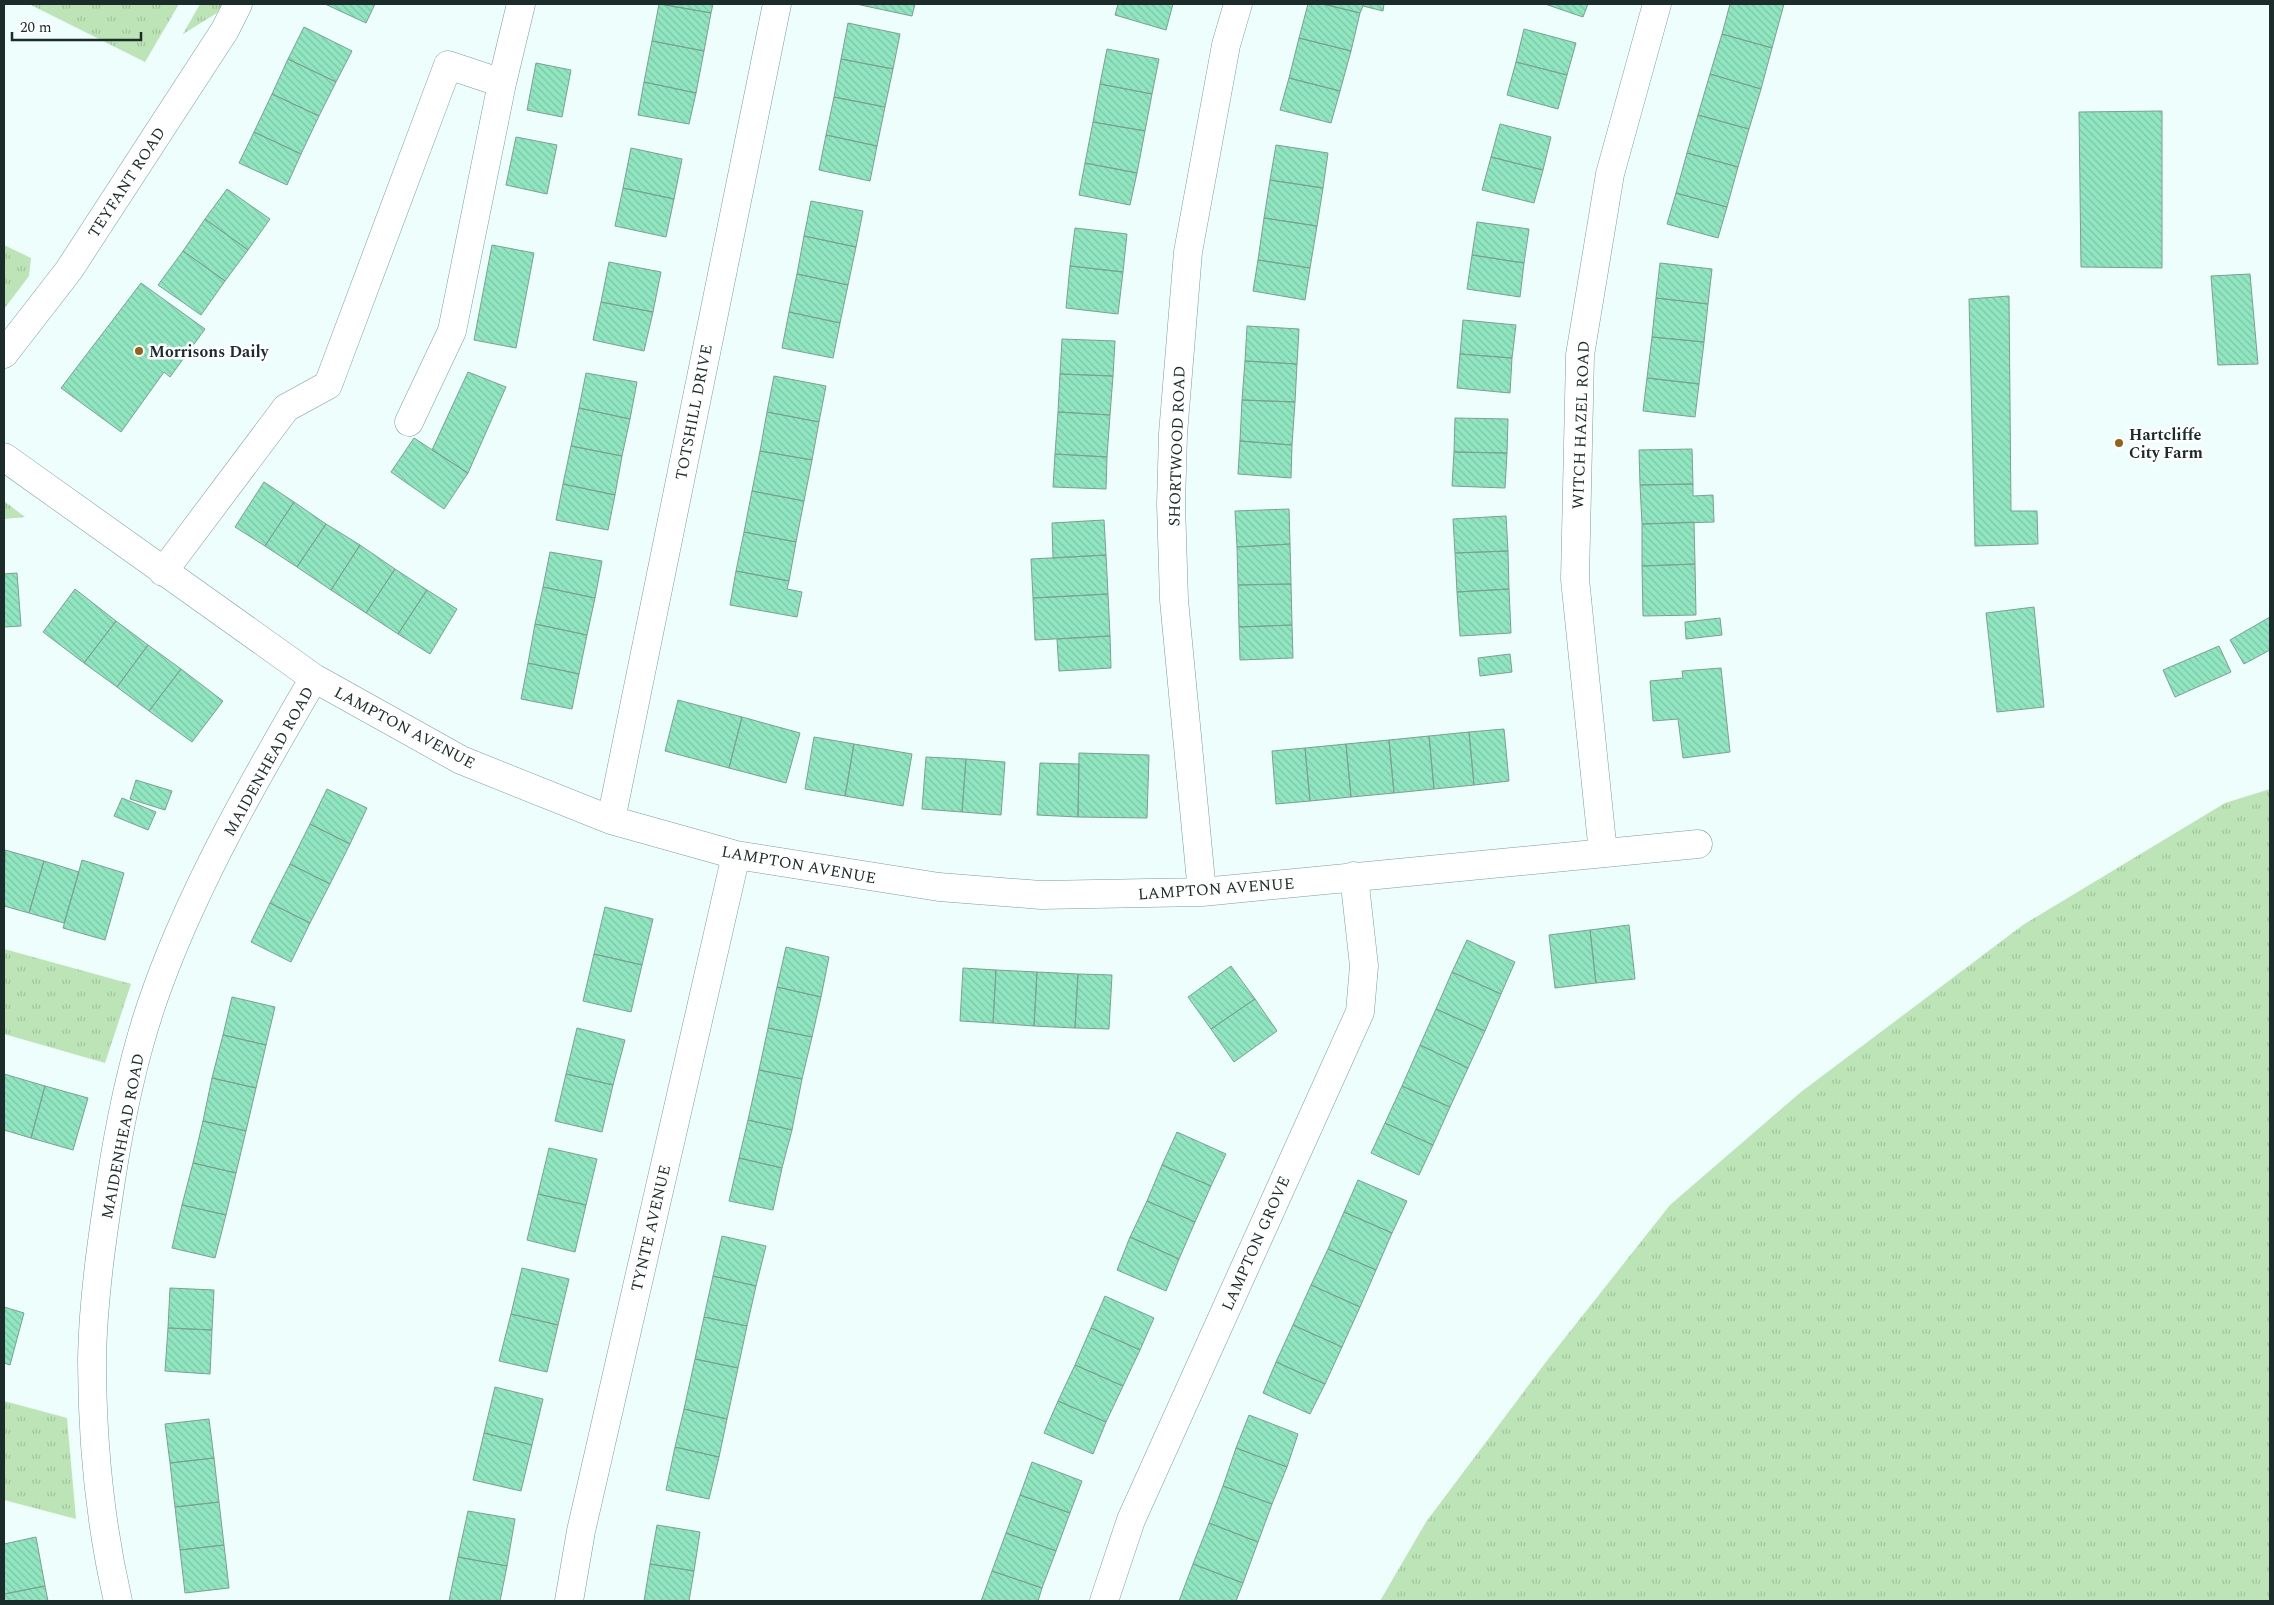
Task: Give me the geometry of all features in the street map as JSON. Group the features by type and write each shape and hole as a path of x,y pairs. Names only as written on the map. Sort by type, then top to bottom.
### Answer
{"street":[{"name":"TEYFANT ROAD","path":"4,354 68,270 226,30 238,4"},
{"path":"409,422 452,331 502,83 521,4"},
{"name":"TOTSHILL DRIVE","path":"611,820 777,4"},
{"name":"SHORTWOOD ROAD","path":"1202,892 1174,600 1171,504 1173,434 1188,252 1226,45 1238,4"},
{"name":"WITCH HAZEL ROAD","path":"1603,853 1575,579 1580,355 1610,174 1657,4"},
{"path":"163,572 286,408 328,385 448,65 502,83"},
{"name":"LAMPTON AVENUE","path":"4,457 314,678 461,760 611,820 736,855 939,887 1022,894 1202,892 1698,844"},
{"name":"MAIDENHEAD ROAD","path":"118,1601 107,1553 100,1494 92,1358 101,1244 115,1154 131,1075 158,986 202,883 252,785 314,678"},
{"name":"TYNTE AVENUE","path":"569,1601 581,1531 736,855"},
{"name":"LAMPTON GROVE","path":"1104,1601 1131,1520 1360,1012 1364,966 1354,876"}],"green space":[{"path":"29,4 179,4 145,62"},
{"path":"200,4 222,4 217,13 183,34"},
{"path":"4,245 31,258 29,276 4,309"},
{"path":"4,501 25,517 4,519"},
{"path":"2270,789 2270,1601 1380,1601 1426,1522 1549,1358 1670,1205 1801,1092 2023,925 2225,803"},
{"path":"4,949 131,984 105,1063 4,1034"},
{"path":"4,1401 67,1418 76,1519 4,1500"}],"building":[{"path":"325,4 375,4 366,23"},
{"path":"659,4 711,13 704,51 652,41"},
{"path":"661,4 713,4 711,13"},
{"path":"856,4 915,4 912,16"},
{"path":"1118,4 1173,4 1166,30 1115,15"},
{"path":"1308,4 1323,4 1360,13 1351,51 1299,38"},
{"path":"1323,4 1384,4 1383,11 1363,6 1360,13"},
{"path":"1545,4 1588,4 1583,17"},
{"path":"1730,4 1784,4 1772,48 1722,34"},
{"path":"848,23 900,34 893,69 841,59"},
{"path":"304,27 352,51 336,82 288,59"},
{"path":"1524,29 1576,43 1567,75 1516,62"},
{"path":"1722,34 1772,48 1761,89 1710,74"},
{"path":"1299,38 1351,51 1340,91 1289,78"},
{"path":"652,41 704,51 696,93 644,82"},
{"path":"1107,49 1159,59 1152,94 1100,84"},
{"path":"288,59 336,82 319,116 272,94"},
{"path":"841,59 893,69 885,107 834,97"},
{"path":"1516,62 1567,75 1558,109 1507,95"},
{"path":"536,63 571,70 562,117 527,110"},
{"path":"1710,74 1761,89 1749,129 1698,115"},
{"path":"1289,78 1340,91 1331,123 1280,110"},
{"path":"644,82 696,93 689,124 638,115"},
{"path":"1100,84 1152,94 1145,131 1093,122"},
{"path":"272,94 319,116 301,154 254,132"},
{"path":"834,97 885,107 877,146 826,135"},
{"path":"2162,111 2162,268 2081,267 2079,112"},
{"path":"1698,115 1749,129 1738,167 1687,153"},
{"path":"1093,122 1145,131 1137,173 1085,163"},
{"path":"1500,124 1551,137 1543,170 1491,157"},
{"path":"254,132 301,154 287,185 239,163"},
{"path":"826,135 877,146 870,181 819,170"},
{"path":"516,137 557,145 547,194 506,185"},
{"path":"1276,145 1328,153 1323,188 1270,180"},
{"path":"631,148 682,159 674,199 623,188"},
{"path":"1687,153 1738,167 1727,207 1676,193"},
{"path":"1491,157 1543,170 1534,203 1482,190"},
{"path":"1085,163 1137,173 1130,205 1079,195"},
{"path":"1270,180 1323,188 1317,226 1264,218"},
{"path":"623,188 674,199 666,237 615,226"},
{"path":"227,189 270,219 248,250 205,219"},
{"path":"1676,193 1727,207 1718,238 1667,224"},
{"path":"811,201 863,211 856,247 804,236"},
{"path":"1264,218 1317,226 1310,268 1258,260"},
{"path":"205,219 248,250 225,281 183,251"},
{"path":"1477,222 1529,229 1524,263 1472,255"},
{"path":"1075,228 1127,234 1123,272 1070,266"},
{"path":"804,236 856,247 848,285 797,274"},
{"path":"492,245 534,253 516,348 474,340"},
{"path":"183,251 225,281 201,315 158,285"},
{"path":"1472,255 1524,263 1520,297 1467,289"},
{"path":"1258,260 1310,268 1305,300 1253,291"},
{"path":"609,262 661,272 653,312 601,302"},
{"path":"1660,263 1712,269 1708,304 1656,298"},
{"path":"1070,266 1123,272 1118,314 1066,308"},
{"path":"797,274 848,285 840,323 789,312"},
{"path":"2250,274 2258,364 2218,365 2211,276"},
{"name":"Morrisons Daily","path":"141,283 205,329 170,377 164,372 121,432 61,388"},
{"path":"2009,296 2011,511 2037,511 2038,544 1975,546 1969,299"},
{"path":"1656,298 1708,304 1704,342 1652,337"},
{"path":"601,302 653,312 644,351 593,340"},
{"path":"789,312 840,323 833,358 782,348"},
{"path":"1463,320 1516,325 1512,358 1460,354"},
{"path":"1247,326 1299,329 1297,364 1245,361"},
{"path":"1652,337 1704,342 1699,384 1647,378"},
{"path":"1062,339 1115,341 1113,376 1060,374"},
{"path":"1460,354 1512,358 1510,393 1457,388"},
{"path":"1245,361 1297,364 1295,402 1242,400"},
{"path":"468,372 506,387 468,473 432,450"},
{"path":"586,373 637,382 630,419 579,408"},
{"path":"1060,374 1113,376 1110,415 1058,412"},
{"path":"774,376 826,386 819,422 767,412"},
{"path":"1647,378 1699,384 1695,417 1643,411"},
{"path":"1242,400 1295,402 1292,445 1240,441"},
{"path":"579,408 630,419 622,456 571,446"},
{"path":"767,412 819,422 812,460 760,451"},
{"path":"1058,412 1110,415 1107,457 1055,454"},
{"path":"1455,418 1508,419 1507,453 1454,452"},
{"path":"414,438 468,473 444,509 391,472"},
{"path":"1240,441 1292,445 1291,478 1238,474"},
{"path":"571,446 622,456 615,495 563,484"},
{"path":"1692,449 1693,484 1640,485 1639,450"},
{"path":"760,451 812,460 804,501 752,491"},
{"path":"1454,452 1507,453 1505,488 1452,486"},
{"path":"1055,454 1107,457 1106,489 1053,487"},
{"path":"264,482 294,502 265,546 235,527"},
{"path":"563,484 615,495 608,530 556,520"},
{"path":"1693,484 1693,496 1713,495 1714,522 1642,524 1640,485"},
{"path":"752,491 804,501 796,542 744,532"},
{"path":"294,502 326,524 297,567 265,546"},
{"path":"1289,509 1290,544 1237,547 1235,511"},
{"path":"1506,516 1508,551 1455,553 1453,519"},
{"path":"1104,520 1106,555 1053,558 1052,523"},
{"path":"1694,522 1695,564 1642,566 1642,524"},
{"path":"326,524 360,545 331,590 297,567"},
{"path":"744,532 796,542 789,581 736,571"},
{"path":"1290,544 1291,584 1238,585 1237,547"},
{"path":"360,545 395,569 366,613 331,590"},
{"path":"1508,551 1509,589 1457,592 1455,553"},
{"path":"550,552 602,561 595,598 543,587"},
{"path":"1106,555 1108,594 1033,598 1031,559"},
{"path":"1695,564 1696,615 1643,616 1642,566"},
{"path":"395,569 427,590 398,634 366,613"},
{"path":"736,571 789,581 787,589 802,592 797,617 730,605"},
{"path":"17,573 21,626 4,627 4,574"},
{"path":"1291,584 1292,625 1239,627 1238,585"},
{"path":"543,587 595,598 587,635 535,624"},
{"path":"75,589 116,621 84,663 43,632"},
{"path":"1509,589 1511,633 1460,636 1457,592"},
{"path":"427,590 457,609 430,654 398,634"},
{"path":"1108,594 1110,636 1035,640 1033,598"},
{"path":"2034,607 2044,707 1997,712 1986,613"},
{"path":"2270,617 2270,650 2244,664 2230,640"},
{"path":"1720,618 1722,635 1686,639 1685,622"},
{"path":"116,621 148,645 117,687 84,663"},
{"path":"535,624 587,635 579,674 528,663"},
{"path":"1292,625 1293,658 1240,660 1239,627"},
{"path":"1110,636 1111,668 1059,671 1057,639"},
{"path":"148,645 181,669 149,711 117,687"},
{"path":"2219,646 2231,672 2175,697 2163,670"},
{"path":"1510,654 1512,672 1480,676 1478,658"},
{"path":"528,663 579,674 572,709 521,699"},
{"path":"1721,668 1730,752 1683,758 1678,719 1653,721 1650,681 1683,678 1682,671"},
{"path":"181,669 223,701 192,742 149,711"},
{"path":"678,700 742,717 729,768 665,751"},
{"path":"742,717 800,733 786,783 729,768"},
{"path":"1504,729 1509,781 1474,785 1469,732"},
{"path":"1469,732 1474,785 1434,789 1429,736"},
{"path":"1429,736 1434,789 1394,793 1389,740"},
{"path":"814,737 854,744 845,796 805,789"},
{"path":"1389,740 1394,793 1351,797 1346,744"},
{"path":"854,744 912,754 903,806 845,796"},
{"path":"1346,744 1351,797 1310,801 1305,748"},
{"path":"1305,748 1310,801 1276,804 1272,751"},
{"path":"1079,753 1149,755 1147,818 1078,817"},
{"path":"926,757 966,759 962,812 922,809"},
{"path":"966,759 1005,762 1001,815 962,812"},
{"path":"1040,763 1079,764 1078,817 1037,815"},
{"path":"136,780 172,791 165,810 130,799"},
{"path":"327,789 367,808 350,844 310,824"},
{"path":"122,798 156,812 148,830 114,816"},
{"path":"310,824 350,844 330,884 290,864"},
{"path":"5,850 44,861 29,913 4,906"},
{"path":"82,860 124,873 105,940 63,928"},
{"path":"44,861 79,872 64,923 29,913"},
{"path":"290,864 330,884 310,923 270,903"},
{"path":"270,903 310,923 291,962 251,942"},
{"path":"605,907 653,919 642,965 594,954"},
{"path":"1629,925 1635,979 1596,983 1590,930"},
{"path":"1590,930 1596,983 1555,988 1549,935"},
{"path":"1467,940 1515,962 1501,994 1452,972"},
{"path":"786,947 829,957 821,997 777,987"},
{"path":"594,954 642,965 631,1012 583,1001"},
{"path":"1231,966 1255,999 1211,1029 1188,997"},
{"path":"963,968 996,970 993,1023 960,1021"},
{"path":"996,970 1037,972 1034,1026 993,1023"},
{"path":"1037,972 1078,974 1075,1028 1034,1026"},
{"path":"1452,972 1501,994 1485,1031 1436,1009"},
{"path":"1078,974 1112,975 1109,1029 1075,1028"},
{"path":"777,987 821,997 812,1037 768,1028"},
{"path":"232,997 275,1007 266,1045 223,1035"},
{"path":"1255,999 1277,1031 1234,1062 1211,1029"},
{"path":"1436,1009 1485,1031 1468,1068 1420,1045"},
{"path":"577,1028 625,1040 613,1085 566,1074"},
{"path":"768,1028 812,1037 802,1079 759,1070"},
{"path":"223,1035 266,1045 256,1088 212,1078"},
{"path":"1420,1045 1468,1068 1450,1107 1402,1086"},
{"path":"759,1070 802,1079 792,1130 748,1120"},
{"path":"4,1074 45,1086 31,1138 4,1130"},
{"path":"566,1074 613,1085 602,1132 555,1121"},
{"path":"212,1078 256,1088 246,1131 203,1121"},
{"path":"45,1086 88,1098 73,1150 31,1138"},
{"path":"1402,1086 1450,1107 1433,1145 1385,1123"},
{"path":"748,1120 792,1130 782,1168 739,1158"},
{"path":"203,1121 246,1131 236,1173 193,1163"},
{"path":"1385,1123 1433,1145 1419,1175 1371,1153"},
{"path":"1177,1132 1226,1154 1211,1186 1162,1165"},
{"path":"549,1148 597,1159 586,1205 538,1194"},
{"path":"739,1158 782,1168 773,1210 729,1201"},
{"path":"193,1163 236,1173 226,1215 182,1205"},
{"path":"1162,1165 1211,1186 1195,1222 1147,1201"},
{"path":"1358,1180 1407,1201 1392,1233 1344,1212"},
{"path":"538,1194 586,1205 575,1252 527,1240"},
{"path":"1147,1201 1195,1222 1179,1259 1130,1237"},
{"path":"182,1205 226,1215 215,1258 172,1248"},
{"path":"1344,1212 1392,1233 1376,1270 1328,1249"},
{"path":"722,1236 766,1246 756,1286 713,1276"},
{"path":"1130,1237 1179,1259 1166,1291 1117,1270"},
{"path":"1328,1249 1376,1270 1360,1307 1311,1285"},
{"path":"522,1268 569,1279 558,1325 511,1314"},
{"path":"713,1276 756,1286 747,1326 704,1317"},
{"path":"1311,1285 1360,1307 1342,1347 1293,1325"},
{"path":"170,1288 214,1290 212,1330 168,1328"},
{"path":"1105,1296 1154,1318 1140,1350 1091,1328"},
{"path":"4,1307 24,1313 10,1365 4,1363"},
{"path":"511,1314 558,1325 547,1372 499,1361"},
{"path":"704,1317 747,1326 738,1368 695,1359"},
{"path":"1293,1325 1342,1347 1325,1384 1276,1362"},
{"path":"168,1328 212,1330 210,1374 165,1371"},
{"path":"1091,1328 1140,1350 1123,1386 1075,1365"},
{"path":"695,1359 738,1368 727,1419 684,1409"},
{"path":"1276,1362 1325,1384 1310,1414 1263,1393"},
{"path":"1075,1365 1123,1386 1106,1422 1058,1401"},
{"path":"495,1387 543,1399 532,1445 484,1433"},
{"path":"1058,1401 1106,1422 1093,1454 1044,1433"},
{"path":"684,1409 727,1419 719,1457 675,1447"},
{"path":"1249,1415 1298,1434 1287,1467 1236,1448"},
{"path":"209,1419 214,1458 170,1463 165,1424"},
{"path":"484,1433 532,1445 521,1491 473,1480"},
{"path":"675,1447 719,1457 709,1499 666,1490"},
{"path":"1236,1448 1287,1467 1272,1504 1223,1486"},
{"path":"214,1458 219,1502 175,1507 170,1463"},
{"path":"1032,1462 1082,1481 1070,1513 1020,1495"},
{"path":"1223,1486 1272,1504 1258,1542 1209,1523"},
{"path":"1020,1495 1070,1513 1056,1551 1006,1533"},
{"path":"219,1502 224,1545 180,1550 175,1507"},
{"path":"468,1511 515,1519 507,1566 458,1557"},
{"path":"1209,1523 1258,1542 1243,1583 1193,1564"},
{"path":"657,1525 700,1532 694,1571 650,1564"},
{"path":"1006,1533 1056,1551 1042,1588 992,1571"},
{"path":"36,1537 45,1586 4,1594 4,1544"},
{"path":"224,1545 229,1588 185,1593 180,1550"},
{"path":"458,1557 507,1566 500,1601 449,1601"},
{"path":"650,1564 694,1571 689,1601 644,1601"},
{"path":"1193,1564 1243,1583 1236,1601 1179,1601"},
{"path":"992,1571 1042,1588 1038,1601 981,1601"},
{"path":"45,1586 48,1601 4,1601 4,1594"}],"place":[{"name":"Morrisons Daily","path":"139,351"},
{"name":"Hartcliffe City Farm","path":"2119,443"}]}
